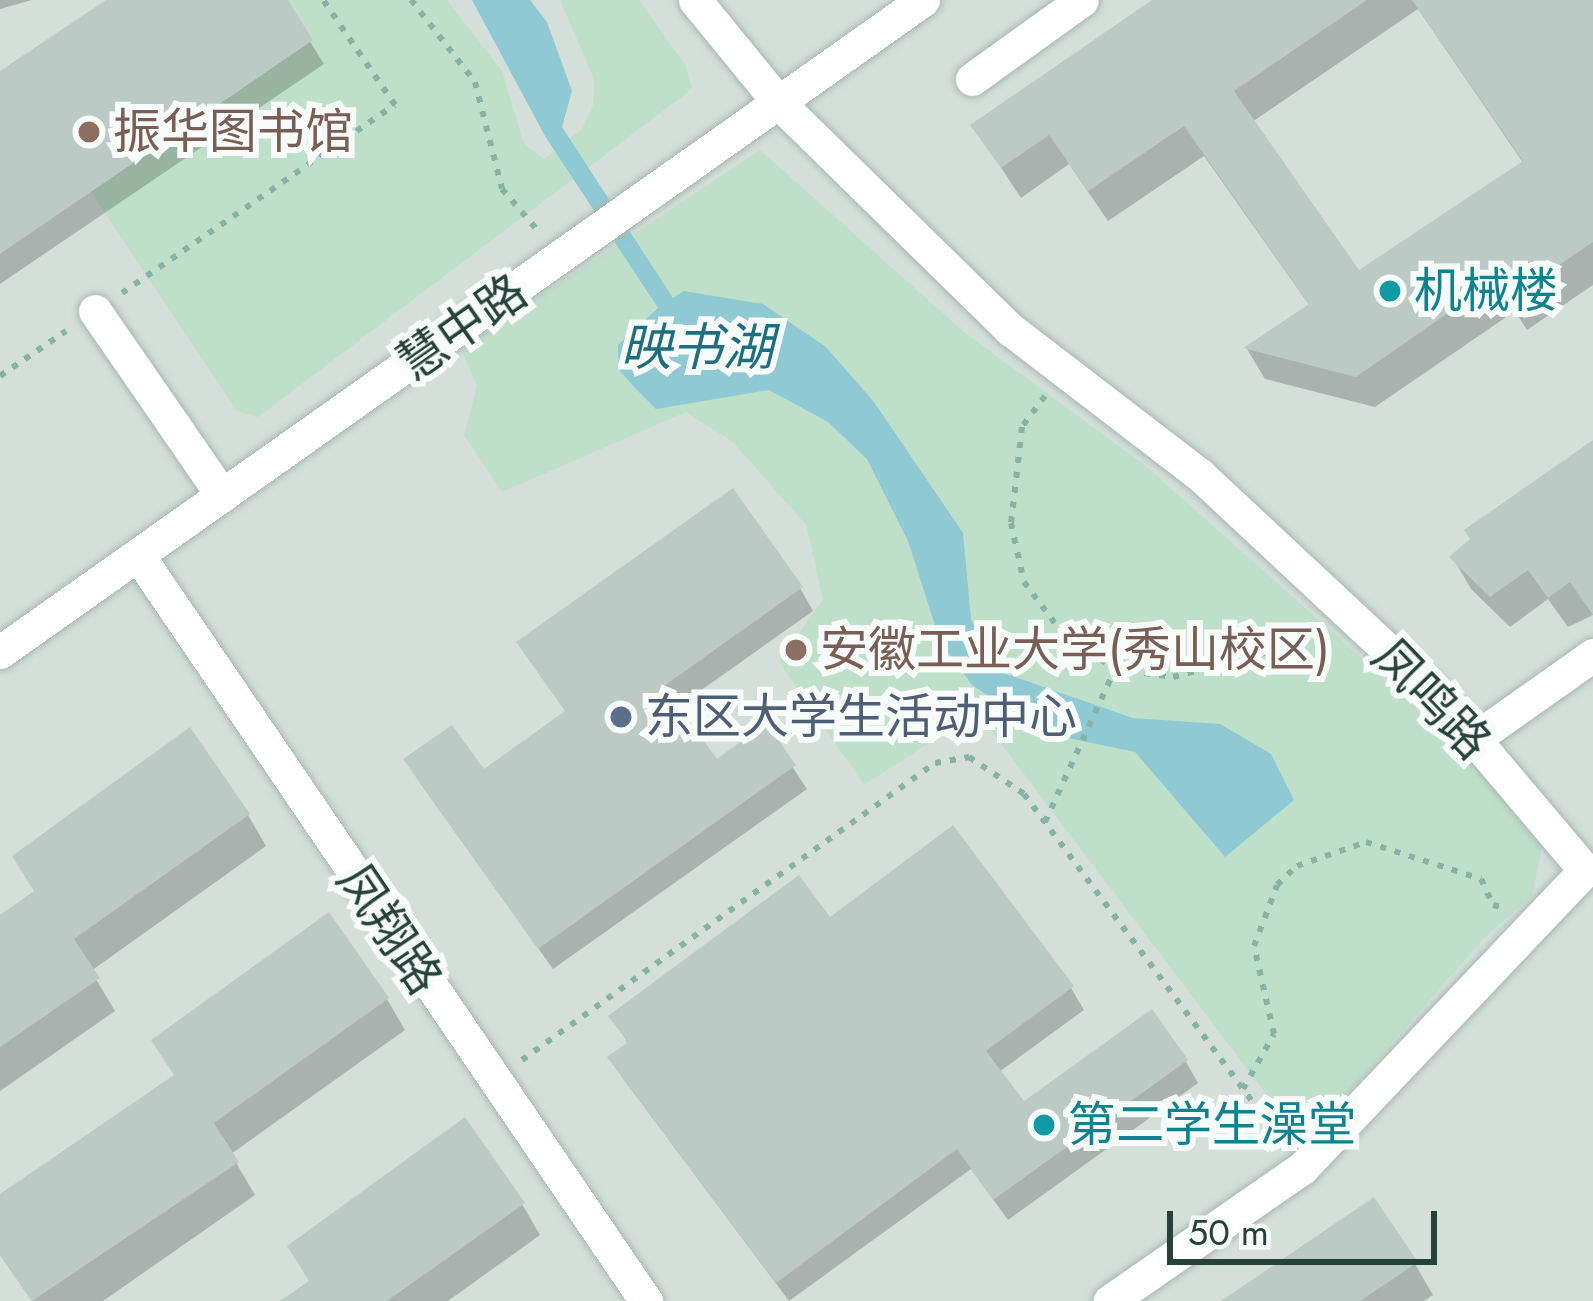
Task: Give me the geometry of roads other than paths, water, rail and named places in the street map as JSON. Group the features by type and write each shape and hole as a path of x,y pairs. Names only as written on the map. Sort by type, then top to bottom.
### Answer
{"street":[{"name":"凤鸣路","path":"695,0 778,103 1011,330 1200,475 1336,603 1474,739 1589,874 1302,1168 1110,1301"},
{"name":"慧中路","path":"0,652 923,0"},
{"path":"972,79 1082,0"},
{"path":"95,310 222,495"},
{"name":"凤翔路","path":"138,555 646,1301"},
{"path":"1474,739 1593,655"}],"water":[{"name":"映书湖","path":"472,0 530,0 547,22 572,91 562,127 673,298 684,291 763,304 826,347 874,402 963,533 971,619 992,669 1133,718 1220,724 1271,754 1294,800 1225,857 1135,752 1044,733 972,685 940,641 908,541 867,459 828,422 769,390 656,409 619,370 618,345 658,308 545,136"}],"place":[{"name":"振华图书馆","path":"89,132"},
{"name":"机械楼","path":"1390,291"},
{"name":"安徽工业大学(秀山校区)","path":"796,650"},
{"name":"东区大学生活动中心","path":"621,717"},
{"name":"第二学生澡堂","path":"1044,1125"}]}
